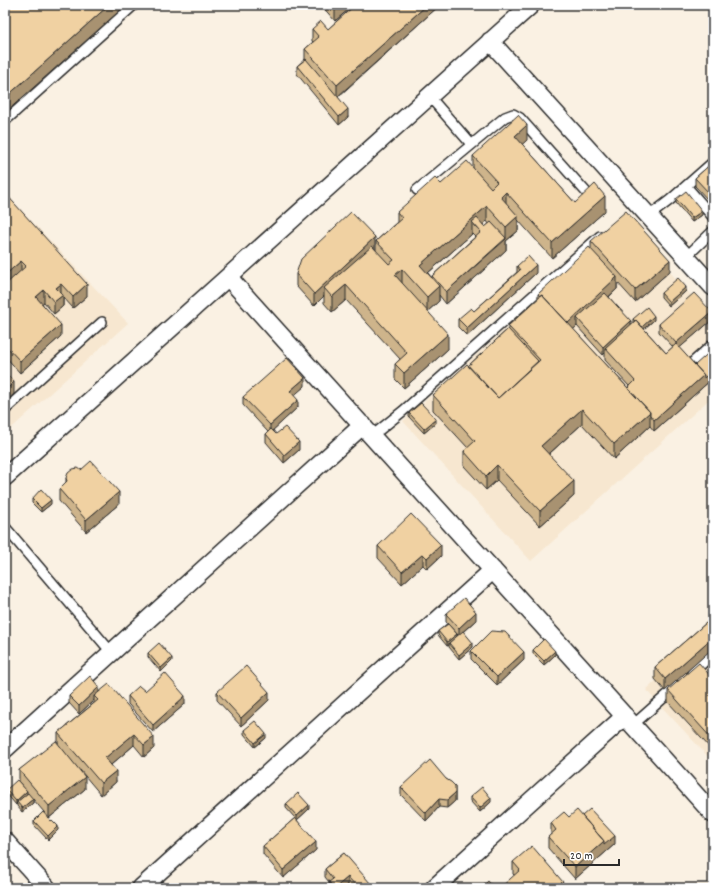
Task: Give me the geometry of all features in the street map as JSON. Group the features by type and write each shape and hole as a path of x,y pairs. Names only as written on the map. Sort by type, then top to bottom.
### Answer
{"street":[{"path":"5,478 531,5"},
{"path":"490,41 634,206 649,216 713,287"},
{"path":"228,277 713,814"},
{"path":"5,749 112,653 367,431"},
{"path":"141,888 494,570"},
{"path":"434,888 629,720"},
{"path":"5,841 47,888"}],"lane":[{"path":"5,121 134,5"},
{"path":"429,96 471,144"},
{"path":"417,190 508,114 517,115 587,193"},
{"path":"649,216 713,162"},
{"path":"686,186 713,218"},
{"path":"367,431 403,411 608,230"},
{"path":"686,257 713,231"},
{"path":"5,410 102,322"},
{"path":"693,362 713,344"},
{"path":"5,527 112,653"},
{"path":"629,720 713,654"}],"shaded area":[{"path":"5,193 128,323 5,434"},
{"path":"624,222 713,319 713,396 531,561 403,421"},
{"path":"713,628 713,762 646,690"}],"building":[{"path":"11,5 109,5 5,98 5,10"},
{"path":"331,5 340,5 335,10"},
{"path":"355,5 427,5 337,85 305,49 319,37 312,29 321,21 328,29"},
{"path":"306,59 348,109 339,117 297,66"},
{"path":"518,115 527,125 515,136 575,203 595,184 605,196 552,243 506,192 501,197 518,216 506,227 487,206 420,265 439,286 427,297 402,269 395,275 448,334 404,373 395,364 407,353 346,285 332,297 324,288 372,246 389,264 394,260 376,241 402,218 397,212 435,178 441,184 467,161 491,188 497,182 473,156"},
{"path":"713,162 713,190 709,193 695,178"},
{"path":"686,191 702,211 692,218 676,199"},
{"path":"5,193 87,284 73,297 61,284 56,288 63,295 54,302 44,290 36,297 61,325 20,361 5,345 5,285 26,266 21,261 6,274 5,272"},
{"path":"626,211 670,260 635,290 591,241"},
{"path":"351,212 375,237 314,294 296,274 301,259"},
{"path":"477,218 485,227 491,222 506,238 446,292 432,276 481,232 472,222"},
{"path":"589,247 617,277 568,323 542,295 540,296 538,294"},
{"path":"528,256 536,265 467,328 458,319 471,308 474,311 520,270 517,266"},
{"path":"678,278 686,287 669,302 661,293"},
{"path":"605,293 631,321 603,347 577,318"},
{"path":"694,293 712,312 676,343 659,324"},
{"path":"542,295 650,412 614,444 582,409 541,446 574,481 540,511 497,465 486,476 464,451 475,441 433,395 467,364 498,398 540,360 508,326"},
{"path":"647,307 654,316 642,327 636,320 635,321 633,319"},
{"path":"636,320 666,353 676,344 704,375 654,420 650,415 650,412 628,388 635,381 605,348"},
{"path":"508,329 538,361 498,398 468,366"},
{"path":"713,349 713,370 704,378 704,375 695,365"},
{"path":"287,358 305,378 290,391 298,400 270,425 243,397"},
{"path":"5,372 14,382 5,391"},
{"path":"421,403 436,419 424,429 409,413"},
{"path":"285,427 299,442 284,455 266,434 271,429 276,434"},
{"path":"91,461 119,492 86,520 59,489 67,481 66,478 68,473 73,469 78,468 81,470"},
{"path":"41,489 51,500 41,508 32,499"},
{"path":"411,514 441,545 427,558 423,554 402,572 378,546"},
{"path":"464,598 476,612 459,628 446,614"},
{"path":"713,617 713,637 665,679 655,667"},
{"path":"448,624 457,634 447,642 438,631"},
{"path":"463,631 473,643 459,655 449,643"},
{"path":"491,631 505,632 524,652 497,677 471,651"},
{"path":"544,639 555,651 544,661 533,650"},
{"path":"159,643 172,658 161,668 148,653"},
{"path":"699,663 713,679 713,740 668,690"},
{"path":"246,666 269,692 241,718 217,692"},
{"path":"165,673 185,696 153,725 128,696 139,686 145,691"},
{"path":"90,676 99,687 79,706 69,696"},
{"path":"109,684 154,737 144,745 134,734 105,758 116,771 101,783 58,733 98,700 94,696"},
{"path":"255,721 266,734 255,743 244,730"},
{"path":"56,741 85,777 49,806 19,770"},
{"path":"430,760 446,779 455,786 455,793 447,800 439,799 426,813 401,787"},
{"path":"17,780 27,791 16,801 6,790"},
{"path":"482,787 491,798 480,808 470,797"},
{"path":"28,793 33,799 22,808 17,802"},
{"path":"298,793 309,805 297,816 286,804"},
{"path":"590,809 615,836 604,845 604,841 582,816"},
{"path":"577,810 604,841 575,867 548,837 556,830 551,823 564,812 569,817"},
{"path":"43,812 58,826 48,836 34,821"},
{"path":"295,818 316,842 283,870 263,846"},
{"path":"532,846 563,882 557,886 559,888 500,888 520,870 513,862"},
{"path":"344,853 371,884 367,888 358,888 348,877 335,888 329,882 333,879 325,869"},
{"path":"488,881 494,888 481,888"}]}
